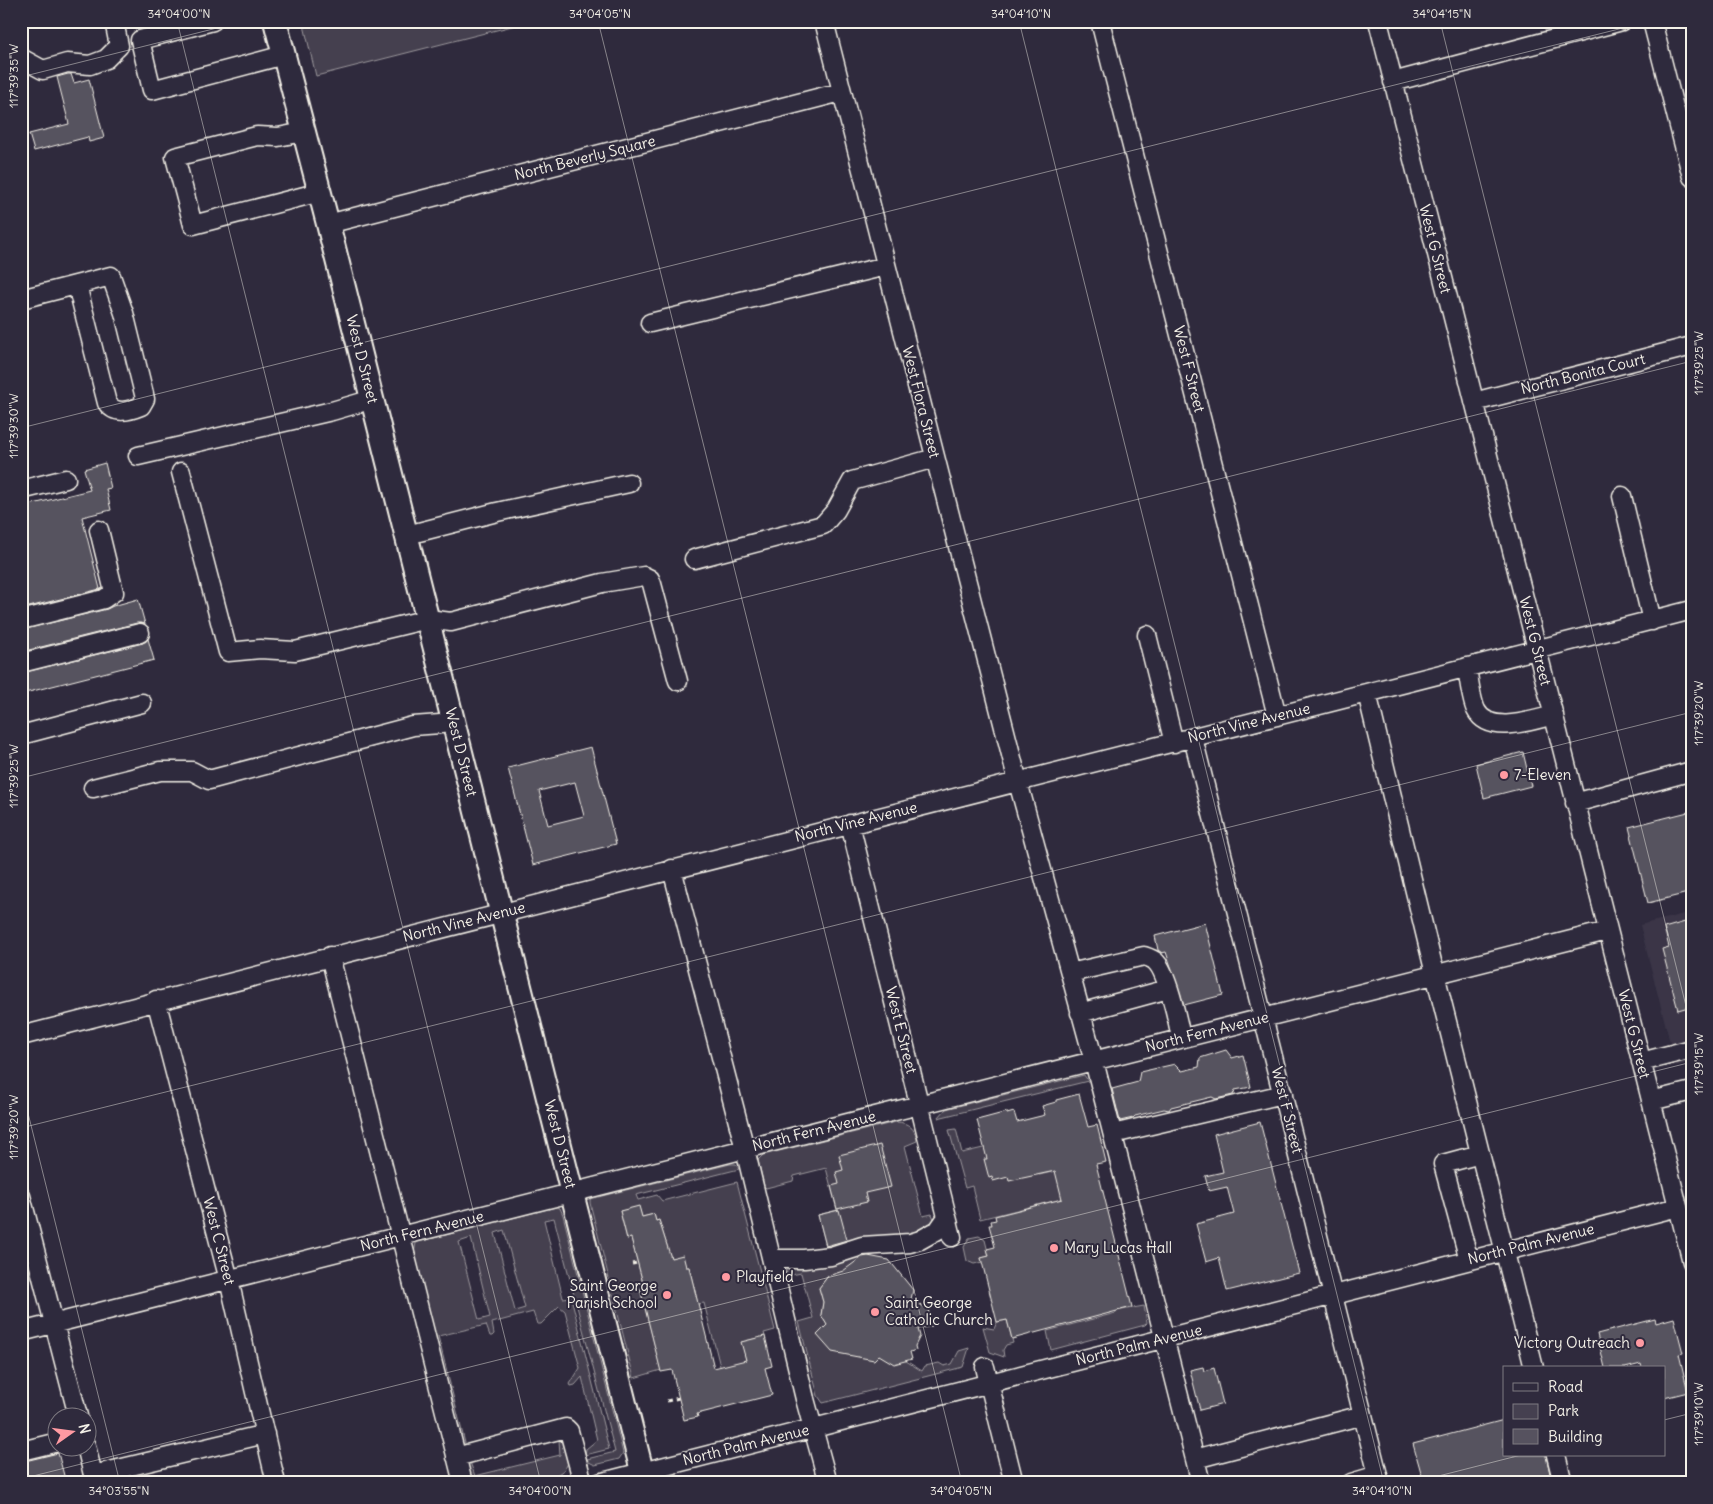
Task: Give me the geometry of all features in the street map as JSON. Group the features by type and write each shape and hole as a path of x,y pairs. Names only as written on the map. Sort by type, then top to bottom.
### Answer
{"main road":[{"name":"West D Street","path":"275,21 373,399 644,1477"}],"street":[{"path":"21,58 44,70 67,63 90,65 106,59 119,46 114,21"},
{"path":"214,21 140,40 152,90 284,55"},
{"name":"West Flora Street","path":"824,21 1018,782 1094,1061 1201,1483"},
{"name":"West F Street","path":"1100,21 1277,716"},
{"name":"West G Street","path":"1378,21 1538,649 1607,931 1678,1207 1688,1234 1691,1259"},
{"path":"1393,82 1622,21"},
{"path":"1652,21 1692,177"},
{"name":"North Beverly Square","path":"328,224 841,92"},
{"path":"304,132 278,137 257,136 175,157 193,225 320,192"},
{"path":"650,323 886,266"},
{"path":"21,299 112,276 124,313 144,394 143,403 138,407 117,411 113,410 107,403 77,285"},
{"name":"North Bonita Court","path":"1474,402 1692,346"},
{"path":"138,456 322,413 373,399"},
{"path":"694,559 824,524 836,510 852,481 935,458"},
{"path":"181,472 228,652 260,649 295,651 428,619 451,622 602,582 644,576 650,579 652,584 678,681"},
{"path":"21,490 66,479"},
{"path":"407,535 629,482"},
{"path":"1622,496 1652,620"},
{"path":"21,620 104,600 114,592 99,530"},
{"name":"North Vine Avenue","path":"21,1036 156,1000 1692,610"},
{"path":"21,663 140,633"},
{"path":"1147,635 1174,743"},
{"path":"1467,668 1476,710 1483,719 1518,725 1554,715"},
{"path":"1367,693 1434,974 1534,1366"},
{"path":"21,735 142,703"},
{"path":"93,788 160,771 192,771 209,780 413,726 454,723"},
{"name":"West F Street","path":"1193,738 1379,1479"},
{"path":"1575,803 1692,771"},
{"name":"West E Street","path":"850,824 952,1237"},
{"path":"672,869 745,1149 828,1483"},
{"name":"North Fern Avenue","path":"21,1332 1607,931"},
{"path":"330,956 463,1483"},
{"path":"1070,973 1144,956 1155,961 1163,974 1175,1009 1181,1038"},
{"path":"1080,1012 1168,989"},
{"name":"West C Street","path":"156,1000 229,1280 276,1483"},
{"path":"1641,1062 1692,1049"},
{"path":"1651,1101 1692,1091"},
{"path":"1112,1134 1283,1094"},
{"path":"1469,1260 1443,1164 1480,1154"},
{"path":"21,1196 76,1406"},
{"name":"North Palm Avenue","path":"599,1483 644,1477 987,1375 1165,1338 1678,1207"},
{"path":"772,1259 804,1259 831,1256 862,1246 910,1243 938,1230 947,1217"},
{"path":"987,1375 1014,1483"},
{"path":"1195,1458 1363,1415"},
{"path":"456,1458 566,1428 569,1431 583,1483"},
{"path":"88,1456 94,1479 265,1434"},
{"path":"21,1451 48,1444"},
{"path":"1556,1456 1563,1483"},
{"path":"1351,1483 1379,1479"}],"path":[{"path":"632,1264 638,1263"},
{"path":"667,1401 679,1398"}],"shaded area":[{"path":"1692,912 1692,1062 1676,1066 1640,925"}],"green space":[{"path":"303,21 532,21 316,76"},
{"path":"1084,1075 1088,1081 938,1118 946,1109"},
{"path":"896,1122 908,1125 915,1133 917,1141 905,1146 923,1216 932,1214 934,1219 931,1225 916,1233 831,1247 826,1246 818,1215 837,1210 826,1168 794,1176 793,1181 766,1188 764,1186 758,1160 763,1155"},
{"path":"956,1129 962,1153 1017,1140 1031,1141 1039,1175 1069,1168 1062,1199 980,1219 972,1186 965,1188 949,1130"},
{"name":"Playfield","path":"736,1164 739,1169 636,1195 638,1200 657,1195 662,1201 737,1182 775,1330 764,1333 765,1336 742,1342 746,1360 721,1370 704,1303 698,1304 689,1267 671,1258 659,1220 656,1221 654,1214 642,1217 639,1207 620,1211 627,1239 631,1238 644,1287 640,1289 661,1370 634,1378 590,1199"},
{"path":"556,1207 560,1208 623,1453 619,1459 595,1465 587,1459 615,1452 554,1218 544,1220 563,1298 571,1297 609,1449 585,1455 586,1449 597,1440 582,1377 575,1385 571,1386 570,1384 580,1368 565,1311 559,1306 541,1324 537,1324 533,1312 492,1323 494,1334 492,1336 490,1336 486,1325 438,1336 466,1447 462,1448 414,1253 416,1243","holes":["504,1230 525,1308 515,1311 495,1233","471,1238 490,1317 479,1320 459,1242"]},
{"path":"979,1236 985,1240 989,1256 981,1258 982,1262 974,1264 967,1261 964,1247 969,1238"},
{"path":"866,1253 863,1267 828,1276 819,1288 823,1302 821,1315 827,1325 879,1355 906,1361 922,1371 925,1366 939,1363 944,1366 952,1364 959,1351 969,1348 963,1367 823,1403 818,1396 799,1322 813,1318 801,1273 787,1276 786,1270"},
{"path":"1144,1306 1147,1323 1145,1325 1051,1350 1047,1331 1116,1313 1116,1311"},
{"path":"1007,1320 1013,1343 1006,1345 1003,1350 1004,1357 990,1352 983,1327 994,1329 997,1322"},
{"path":"559,1440 562,1442 568,1463 562,1471 552,1477 524,1482 470,1483 467,1462 470,1462 475,1476 560,1455"}],"building":[{"path":"71,74 74,83 89,79 104,138 89,142 88,137 34,151 29,134 69,124 57,77"},
{"path":"105,463 111,488 106,489 111,510 82,517 100,589 21,609 21,507 90,490 84,469"},
{"path":"138,599 145,624 137,623 21,652 21,630 107,609"},
{"path":"148,639 154,660 21,694 21,673 143,643"},
{"path":"591,747 616,844 533,865 508,768","holes":["575,782 584,816 548,825 539,791"]},
{"name":"7-Eleven","path":"1523,752 1531,786 1484,798 1476,764"},
{"path":"1692,811 1692,892 1648,903 1629,827"},
{"path":"1692,920 1692,1006 1678,1010 1662,949 1669,947 1664,928"},
{"path":"1205,923 1223,995 1184,1005 1166,952 1162,953 1158,950 1155,936"},
{"path":"1226,1050 1232,1058 1243,1055 1251,1087 1235,1090 1233,1095 1216,1099 1212,1097 1171,1107 1169,1110 1164,1109 1120,1121 1112,1089 1138,1082 1140,1072 1175,1064 1182,1071 1199,1067 1200,1058"},
{"name":"Mary Lucas Hall","path":"1079,1094 1088,1127 1097,1125 1106,1162 1096,1164 1132,1307 1012,1339 1007,1320 997,1322 981,1258 989,1256 987,1249 995,1247 989,1225 992,1225 991,1221 996,1220 995,1216 1062,1199 1055,1171 1009,1181 1008,1177 993,1181 992,1177 989,1178 984,1159 987,1159 977,1120 1007,1112 1007,1114 1014,1112 1017,1122 1045,1115 1042,1106"},
{"path":"1260,1122 1299,1273 1227,1291 1219,1258 1206,1262 1196,1224 1234,1214 1227,1187 1209,1191 1205,1176 1223,1172 1214,1134"},
{"path":"880,1145 891,1187 865,1193 867,1202 837,1209 831,1186 839,1184 836,1172 843,1170 839,1155"},
{"name":"Saint George Parish School","path":"639,1206 642,1217 654,1214 656,1221 659,1220 671,1258 683,1255 686,1267 689,1267 714,1368 746,1360 741,1342 765,1336 772,1366 765,1368 772,1395 697,1414 698,1417 684,1420 672,1370 661,1372 640,1288 644,1287 631,1238 627,1239 620,1211"},
{"path":"839,1210 847,1240 826,1246 818,1215"},
{"name":"Saint George Catholic Church","path":"868,1256 889,1260 913,1290 911,1299 928,1309 932,1326 918,1329 920,1336 915,1346 916,1350 910,1352 912,1359 894,1364 879,1355 874,1360 832,1352 817,1335 827,1325 821,1315 823,1302 819,1288 828,1276 843,1271 862,1257"},
{"name":"Victory Outreach","path":"1674,1318 1683,1353 1679,1354 1688,1392 1666,1398 1666,1366 1642,1366 1641,1364 1633,1366 1605,1366 1597,1334 1655,1319 1656,1323"},
{"path":"1203,1367 1204,1371 1214,1368 1223,1404 1200,1410 1190,1370"},
{"path":"1503,1420 1503,1456 1546,1456 1552,1483 1424,1483 1413,1444"},
{"path":"48,1455 59,1456 66,1483 21,1483 21,1462"}],"place":[{"name":"7-Eleven","path":"1504,775"},
{"name":"Mary Lucas Hall","path":"1054,1248"},
{"name":"Playfield","path":"726,1277"},
{"name":"Saint George Parish School","path":"667,1295"},
{"name":"Saint George Catholic Church","path":"875,1312"},
{"name":"Victory Outreach","path":"1640,1343"}]}
